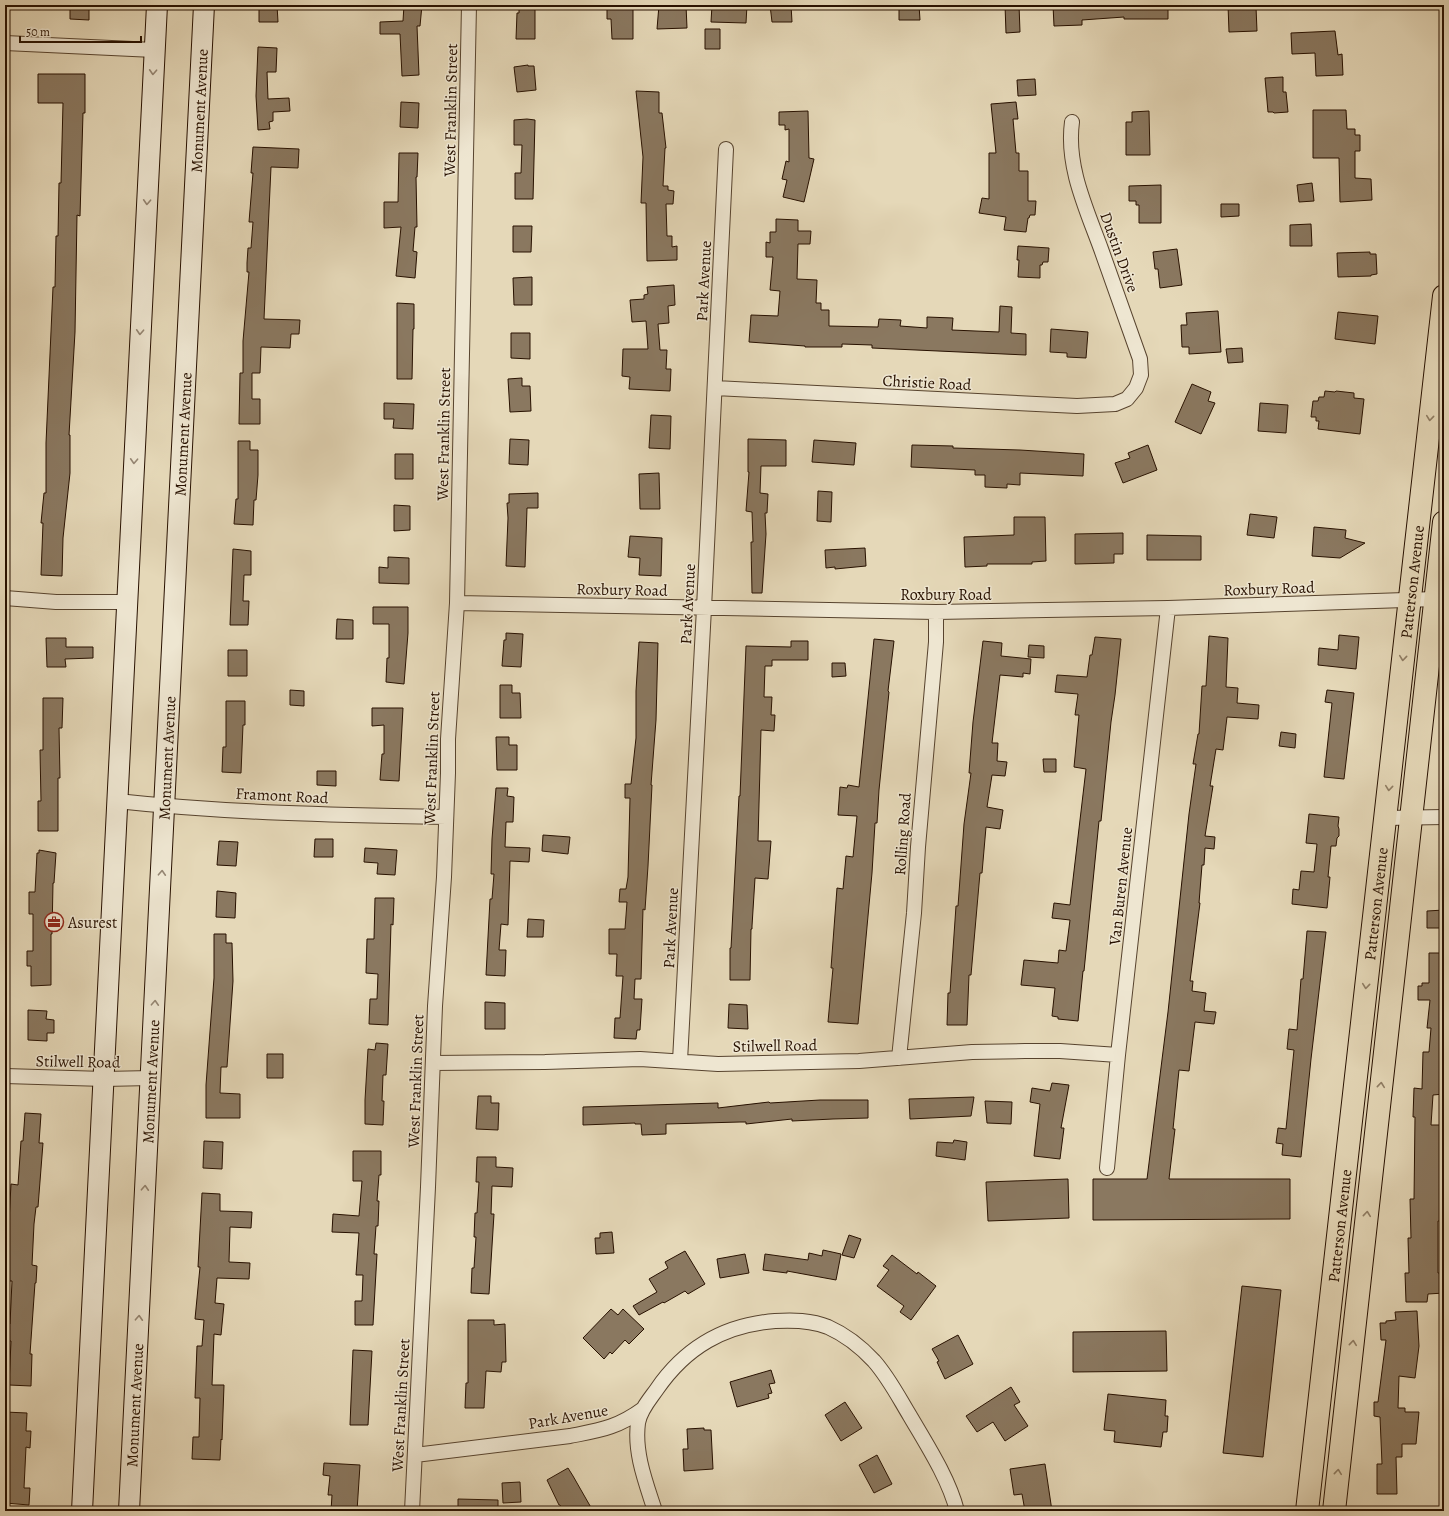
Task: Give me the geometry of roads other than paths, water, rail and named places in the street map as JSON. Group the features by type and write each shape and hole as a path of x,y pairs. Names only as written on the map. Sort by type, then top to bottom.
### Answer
{"main road":[{"name":"Patterson Avenue","path":"1306,1511 1444,296"},
{"name":"Patterson Avenue","path":"1334,1511 1444,522"}],"street":[{"path":"82,1511 156,5"},
{"name":"Monument Avenue","path":"129,1511 204,5"},
{"name":"West Franklin Street","path":"412,1511 446,818 448,739 457,603 469,5"},
{"path":"5,43 154,50"},
{"name":"Dustin Drive","path":"1072,122 1070,134 1071,152 1078,184 1140,359 1141,375 1133,392"},
{"name":"Park Avenue","path":"680,1061 726,149"},
{"name":"Christie Road","path":"715,388 1076,406 1115,404 1127,399 1133,392"},
{"path":"5,598 56,602 127,602"},
{"name":"Roxbury Road","path":"457,603 936,612 1168,608 1436,599"},
{"name":"Van Buren Avenue","path":"1107,1168 1168,608"},
{"name":"Rolling Road","path":"899,1058 914,913 918,847 936,642 936,612"},
{"name":"Framont Road","path":"117,802 165,807 446,818"},
{"path":"1385,818 1444,817"},
{"name":"Stilwell Road","path":"433,1063 640,1059 718,1064 859,1061 972,1052 1025,1051 1060,1051 1118,1056"},
{"name":"Stilwell Road","path":"5,1076 104,1079 151,1078"},
{"path":"655,1511 640,1460 637,1441 638,1422 643,1409 667,1375 688,1353 709,1339 735,1328 758,1322 792,1320 828,1327 858,1345 875,1362 892,1386 942,1473 957,1511"},
{"name":"Park Avenue","path":"415,1455 570,1436 621,1423 643,1409"}],"place":[{"name":"Asurest","path":"54,922"}]}
